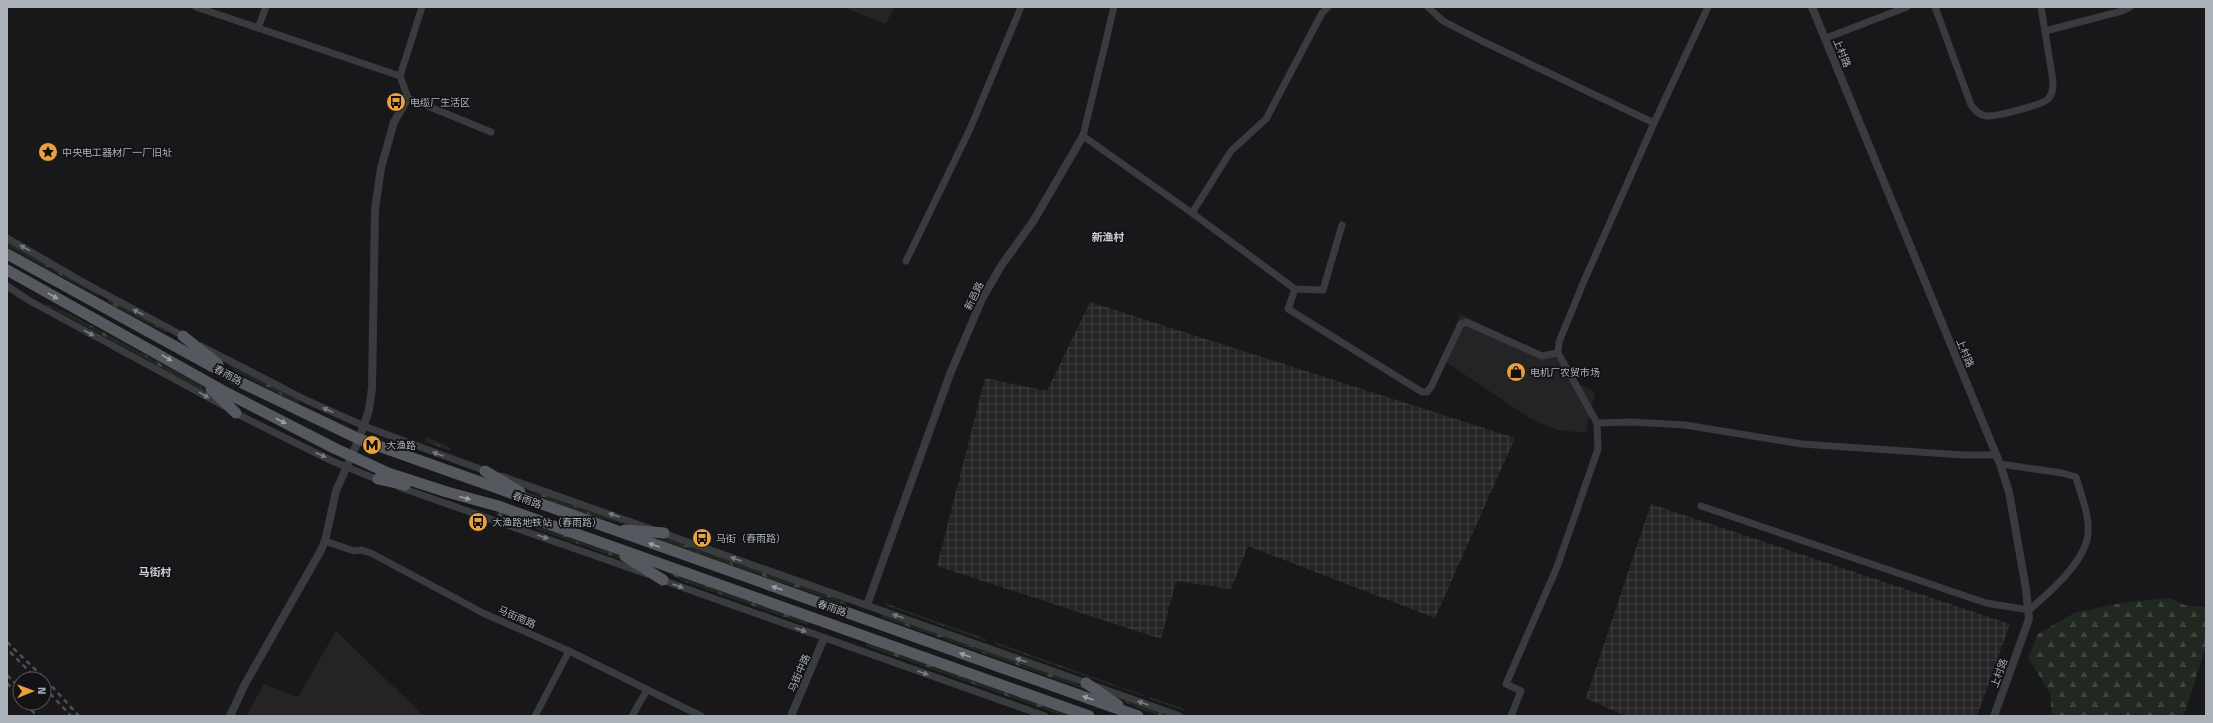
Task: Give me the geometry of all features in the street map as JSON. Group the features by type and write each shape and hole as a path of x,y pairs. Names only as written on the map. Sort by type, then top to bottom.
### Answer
{"main road":[{"name":"春雨路","path":"7,254 242,383 360,439 1134,715"},
{"name":"春雨路","path":"7,270 200,377 227,394 388,473 446,492 498,506 1089,716"},
{"path":"7,274 34,285"},
{"path":"183,336 242,383"},
{"path":"200,377 236,413"},
{"path":"485,471 541,504"},
{"path":"378,480 446,492"},
{"path":"609,528 664,533"},
{"path":"608,545 663,580"},
{"path":"1086,683 1134,715"}],"street":[{"path":"196,7 400,76"},
{"path":"258,28 266,7"},
{"path":"422,7 400,76 408,98 491,132"},
{"path":"906,261 970,129 1021,7"},
{"name":"新邑路","path":"867,605 950,374 982,299 1001,266 1034,220 1083,136 1114,7"},
{"path":"1192,213 1231,150 1266,119 1322,12 1328,7"},
{"path":"1428,7 1443,21 1654,123"},
{"path":"1511,716 1521,691 1506,684 1557,567 1598,449 1597,423 1558,353 1559,342 1584,281 1654,123 1708,7"},
{"name":"上村路","path":"1812,7 2000,464 2009,492 2029,610 2029,619 1994,716"},
{"path":"1826,38 1908,7"},
{"path":"1935,7 1971,104 1977,112 1986,116 2011,111 2048,99 2052,92 2053,81 2046,31 2040,7"},
{"path":"2046,31 2122,11 2130,7"},
{"path":"230,716 245,684 325,541 336,491 353,456 364,426 372,388 375,209 381,168 394,122 408,98"},
{"path":"1083,136 1192,213 1295,289 1323,290 1342,225"},
{"path":"7,238 83,282 183,336 300,397 364,426 485,471 1180,716"},
{"path":"7,286 30,301 236,413 378,480 1045,716"},
{"path":"1295,289 1288,309 1422,392 1427,392 1431,388 1461,324 1466,322 1542,356 1558,353"},
{"path":"1597,423 1631,422 1685,425 1802,444 1963,455 1996,455"},
{"path":"1701,506 1986,603 2029,610 2072,568 2087,540 2086,513 2076,477 2062,473 2000,464"},
{"name":"马街南路","path":"325,541 354,551 361,550 371,553 482,613 569,651 701,716"},
{"name":"马街中路","path":"791,716 824,638"},
{"path":"535,716 569,651"},
{"path":"632,716 647,690"}],"shaded area":[{"path":"843,7 894,7 886,24"},
{"path":"1090,302 1515,438 1435,618 1248,546 1231,589 1176,581 1161,639 937,566 985,378 1047,391"},
{"name":"电机厂农贸市场","path":"1460,314 1551,357 1567,362 1575,382 1595,392 1586,433 1557,430 1531,419 1443,360"},
{"path":"1651,504 2010,624 1977,716 1625,716 1586,698"},
{"path":"336,631 424,716 246,716 264,684 298,697"}],"green space":[{"path":"7,241 99,294 98,296 7,246"},
{"path":"108,299 167,331 166,333 107,302"},
{"path":"45,304 68,313 197,383 213,396"},
{"path":"224,361 301,400 299,404 235,371"},
{"path":"427,437 451,448 450,451 425,442"},
{"path":"528,488 622,521 621,523 573,510 527,490"},
{"path":"498,511 607,549 621,557 621,559 496,515 495,514"},
{"path":"660,538 678,541 847,601 846,605 660,540"},
{"path":"662,569 808,621 809,623 807,625 682,581"},
{"path":"2169,598 2185,605 2206,607 2206,646 2184,716 2052,716 2050,693 2028,658 2038,634 2074,613 2121,603"},
{"path":"885,603 986,639 985,641 884,605"},
{"path":"882,613 1067,679 1085,688 1084,689 881,617"},
{"path":"866,642 1077,716 1063,716 866,646"},
{"path":"995,642 1143,695 1142,696 994,644"},
{"path":"1150,697 1185,709 1185,711 1149,699"},
{"path":"1123,698 1173,716 1146,712 1122,700"}],"railway":[{"path":"7,642 47,681 79,716"},
{"path":"10,652 29,671"},
{"path":"7,675 12,680"},
{"path":"7,683 12,688"},
{"path":"52,696 71,716"},
{"path":"32,711 37,716"}],"place":[{"name":"电缆厂生活区","path":"396,102"},
{"name":"中央电工器材厂一厂旧址","path":"48,152"},
{"name":"电机厂农贸市场","path":"1516,372"},
{"name":"大渔路","path":"372,445"},
{"name":"大渔路地铁站（春雨路）","path":"478,522"},
{"name":"马街（春雨路）","path":"702,538"}],"district":[{"name":"新渔村","path":"1108,237"},
{"name":"马街村","path":"155,572"}]}
